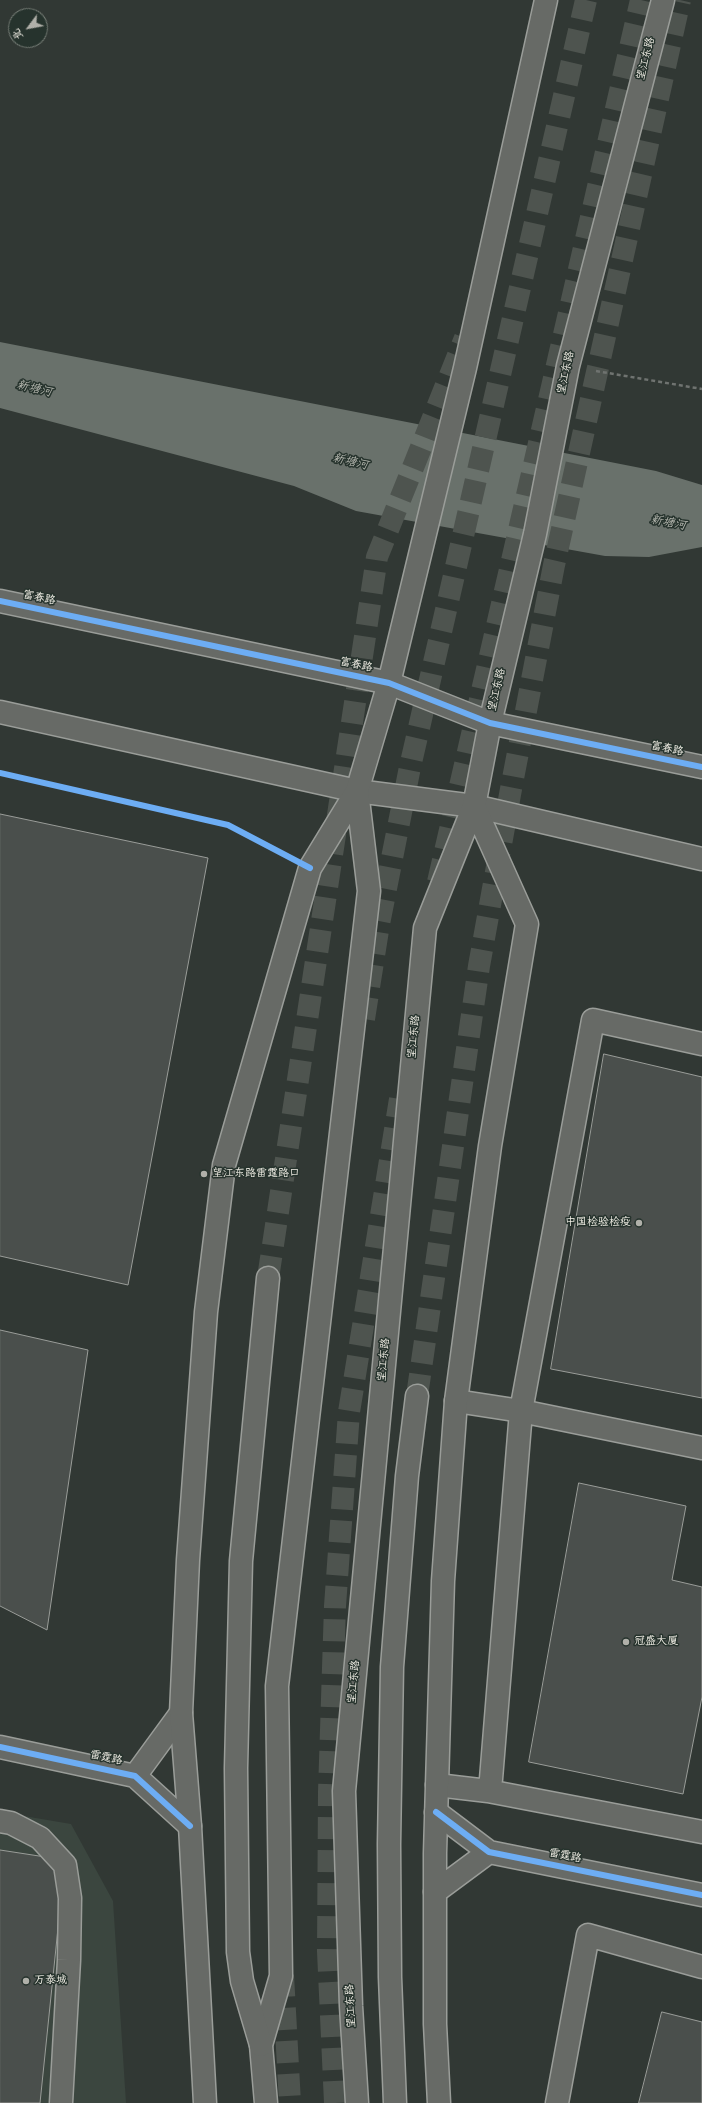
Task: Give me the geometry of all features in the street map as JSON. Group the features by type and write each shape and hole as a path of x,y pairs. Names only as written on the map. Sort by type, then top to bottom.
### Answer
{"main road":[{"path":"205,2103 190,1826 180,1713 188,1560 206,1312 224,1164 310,868 357,791 389,683 465,368 546,0"},
{"name":"望江东路","path":"358,2103 351,2006 345,1784 425,928 474,806 490,723 535,534 568,369 663,0"},
{"name":"富春路","path":"0,601 389,683 490,723 702,768"},
{"path":"0,712 357,791 474,806 702,859"},
{"path":"261,2044 281,1976 277,1686 369,891 357,791"},
{"path":"439,2103 435,2024 434,1892 436,1785 443,1581 456,1401 490,1146 527,924 474,806"},
{"path":"488,1790 491,1771 520,1411 593,1020 702,1044"},
{"path":"266,2103 261,2044 242,1981 238,1952 236,1768 240,1561 268,1278"},
{"path":"395,2103 390,1977 389,1852 392,1667 407,1476 417,1396"},
{"path":"456,1401 520,1411 702,1448"},
{"name":"雷霆路","path":"135,1776 180,1713"},
{"name":"雷霆路","path":"0,1747 135,1776 190,1826"},
{"path":"436,1785 488,1790 702,1832"},
{"name":"雷霆路","path":"436,1812 489,1852 702,1895"},
{"path":"0,1821 11,1823 40,1838 65,1865 70,1898 69,1960 61,2103"},
{"path":"434,1892 489,1852"},
{"path":"557,2103 588,1935 702,1967"}],"path":[{"path":"568,369 702,389"}],"shaded area":[{"path":"0,1812 71,1824 113,1901 126,2103 0,2103"}],"water":[{"name":"新塘河","path":"0,342 656,471 702,485 702,547 649,557 605,556 356,511 294,486 0,408"}],"building":[{"path":"0,814 208,858 128,1285 0,1256"},
{"name":"中国检验检疫","path":"604,1054 702,1077 702,1398 551,1369"},
{"path":"0,1330 88,1350 47,1630 0,1606"},
{"name":"冠盛大厦","path":"579,1483 686,1506 672,1580 702,1587 702,1697 683,1794 529,1762"},
{"name":"万泰城","path":"0,1850 65,1860 40,2103 0,2103"},
{"path":"662,2012 702,2022 702,2103 639,2103"}],"tunnel":[{"path":"364,1019 379,924 410,767 586,0"},
{"path":"438,882 641,0"},
{"path":"417,1396 479,966 511,789 554,565 680,0"},
{"path":"268,1278 377,557 465,338"},
{"path":"335,2103 328,1951 329,1792 335,1606 349,1412 400,1099"},
{"path":"283,1975 290,2103"}],"cycle path":[{"path":"0,601 389,683 490,723 702,767"},
{"path":"0,773 228,825 310,868"},
{"path":"0,1747 135,1776 190,1826"},
{"path":"436,1812 489,1852 702,1895"}],"place":[{"name":"望江东路雷霆路口","path":"204,1174"},
{"name":"中国检验检疫","path":"639,1223"},
{"name":"冠盛大厦","path":"626,1642"},
{"name":"万泰城","path":"26,1981"}]}
